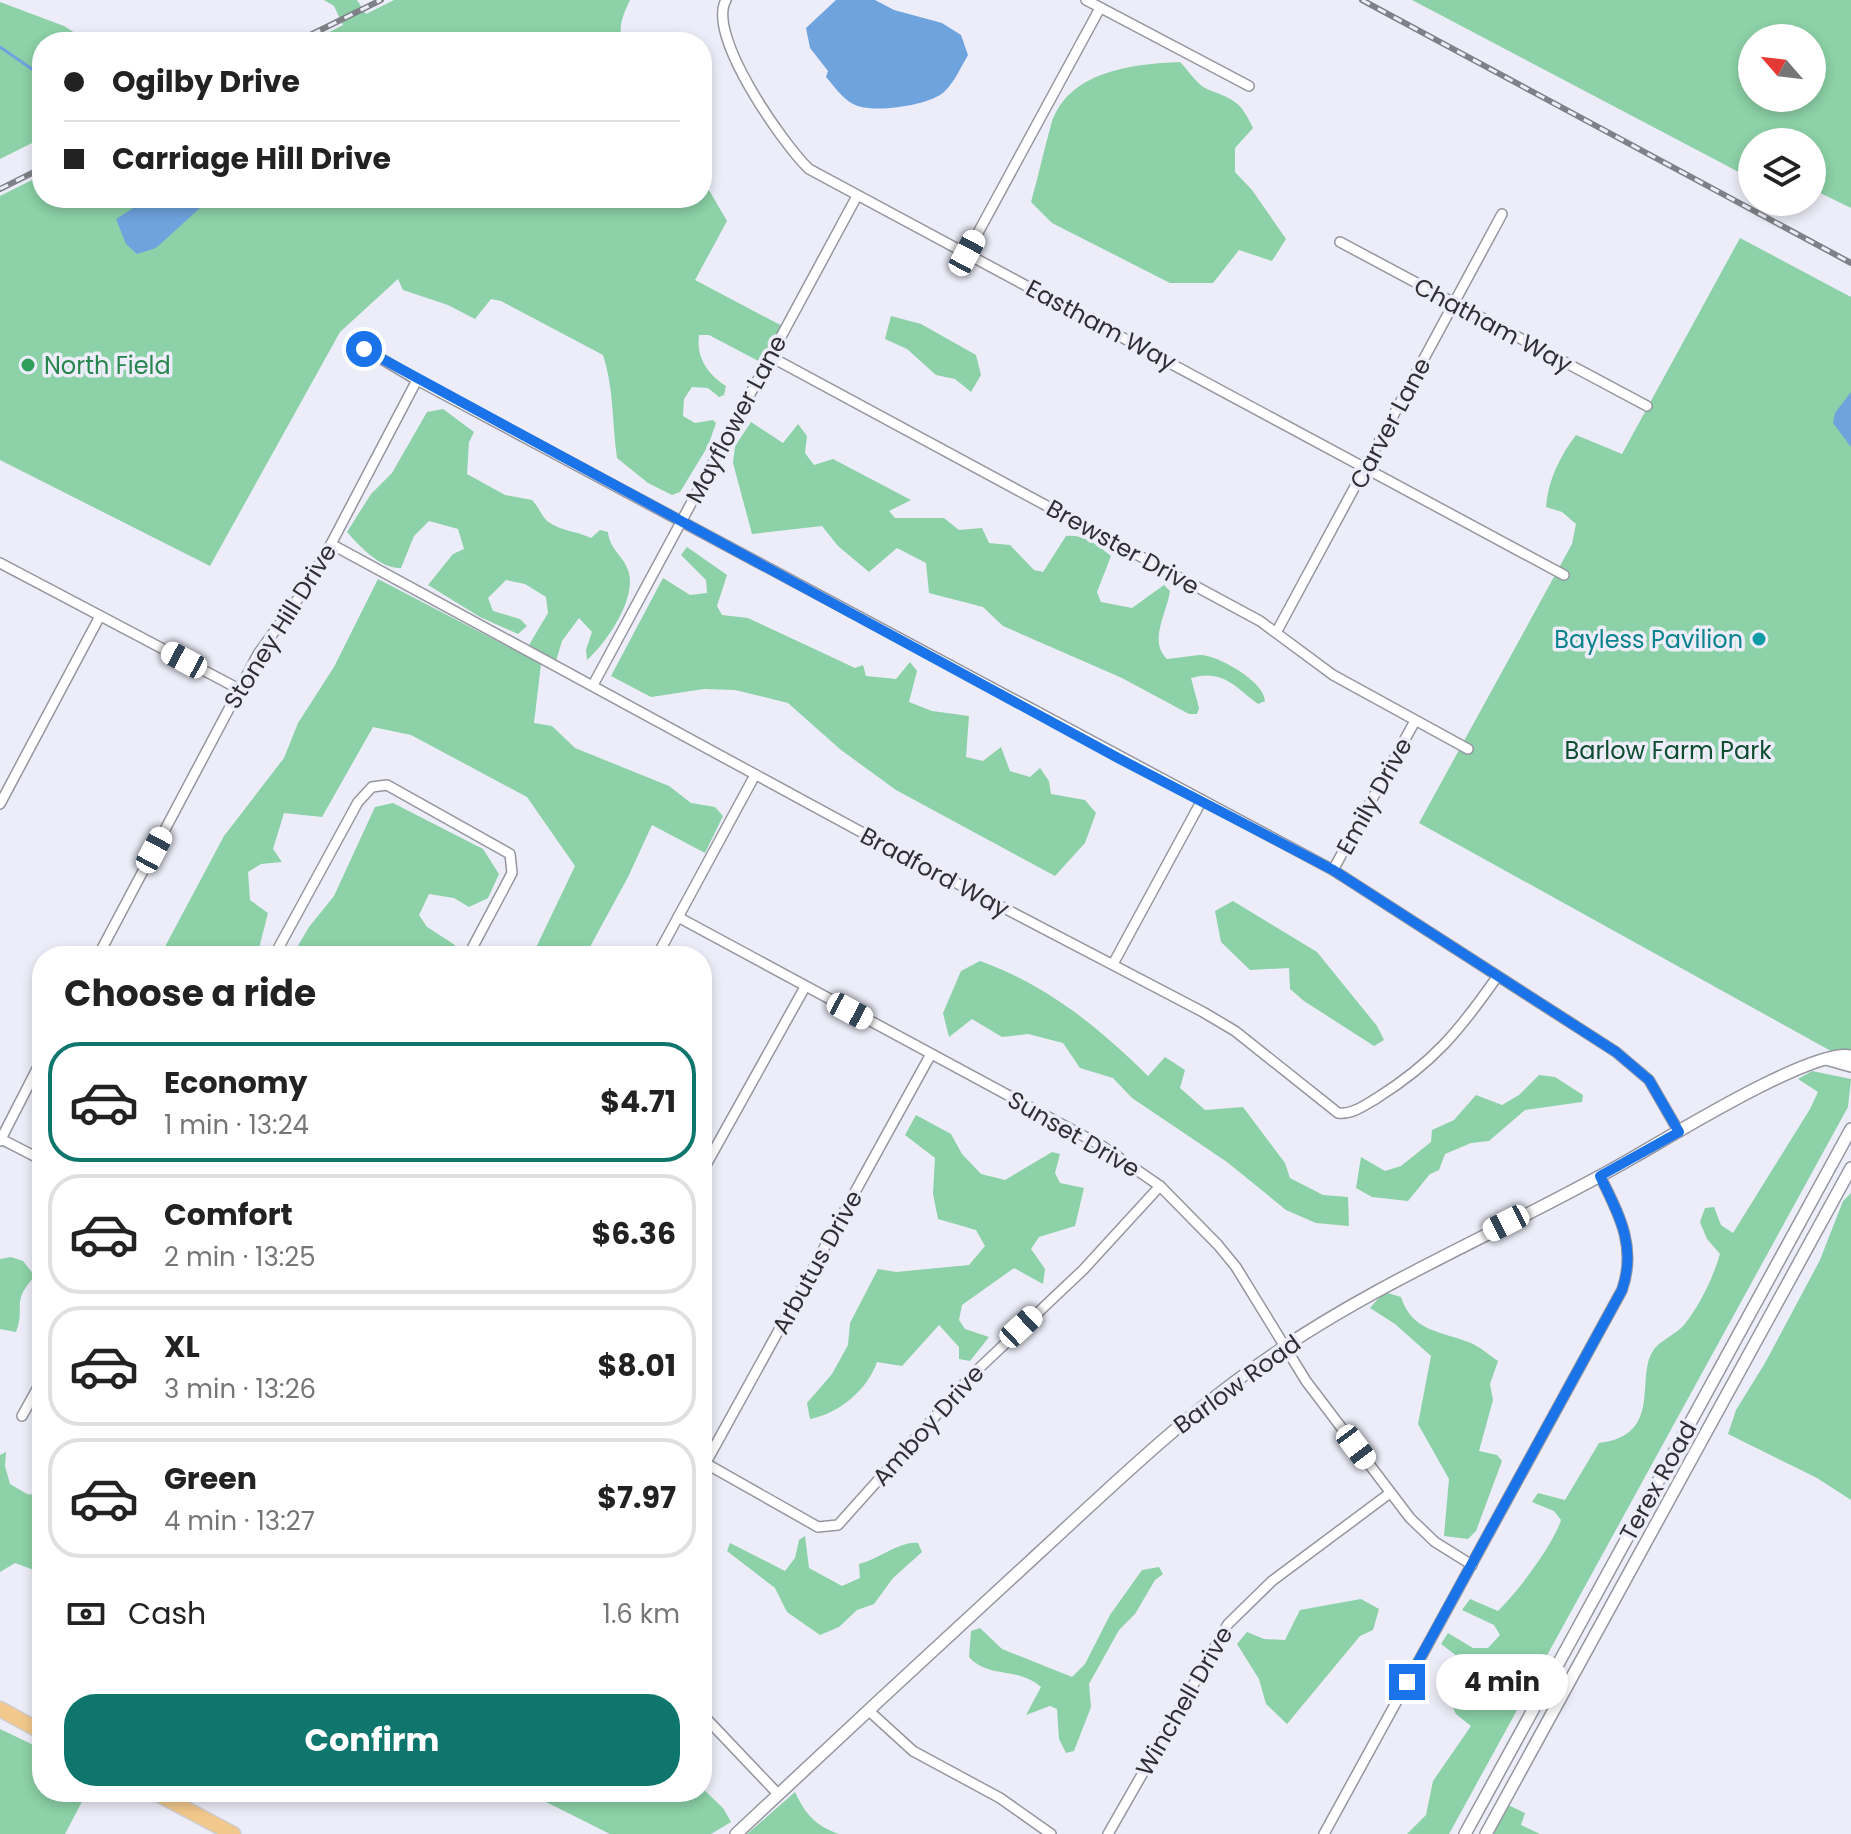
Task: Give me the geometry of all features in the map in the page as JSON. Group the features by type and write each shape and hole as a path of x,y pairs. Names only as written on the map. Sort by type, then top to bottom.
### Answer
{"main road":[{"path":"0,1709 32,1727"},
{"path":"173,1802 233,1834"}],"street":[{"name":"Eastham Way","path":"726,0 723,16 730,43 781,139 809,169 1564,575"},
{"path":"1086,0 1249,86"},
{"path":"967,253 1100,8"},
{"name":"Mayflower Lane","path":"593,685 857,196"},
{"name":"Carver Lane","path":"1277,631 1502,214"},
{"name":"Chatham Way","path":"1340,242 1647,406"},
{"path":"358,345 417,380 1333,870 1634,1066 1649,1080 1679,1132"},
{"name":"Brewster Drive","path":"771,357 1277,631 1333,675 1468,749"},
{"name":"Stoney Hill Drive","path":"103,946 239,689 331,544 417,380"},
{"name":"Bradford Way","path":"331,544 1032,925 1113,964 1235,1031 1342,1114 1366,1104 1429,1063 1497,977"},
{"path":"0,563 239,689"},
{"path":"0,804 100,616"},
{"name":"Emily Drive","path":"1333,870 1415,721"},
{"path":"662,946 755,775"},
{"path":"279,946 358,802 372,787 387,785 501,846 510,854 512,873 473,946"},
{"path":"1113,964 1202,800"},
{"name":"Sunset Drive","path":"678,917 1102,1146 1160,1186 1236,1267 1283,1348 1390,1493 1423,1532 1472,1565"},
{"path":"712,1154 805,987"},
{"name":"Arbutus Drive","path":"712,1451 931,1054"},
{"name":"Barlow Road","path":"736,1834 1181,1424 1283,1348 1447,1253 1600,1176 1792,1071 1825,1059 1851,1056"},
{"path":"1825,1059 1851,1066"},
{"path":"32,1078 0,1140 32,1155"},
{"name":"Terex Road","path":"1465,1834 1848,1142 1851,1129"},
{"name":"Terex Road","path":"1486,1834 1851,1168"},
{"path":"1324,1834 1624,1284 1630,1255 1625,1230 1600,1176"},
{"name":"Amboy Drive","path":"712,1470 818,1527 838,1525 973,1374 1083,1270 1160,1186"},
{"path":"22,1416 32,1398"},
{"name":"Winchell Drive","path":"1108,1834 1228,1624 1272,1581 1390,1493"},
{"path":"1570,1641 1587,1650"},
{"path":"868,1710 905,1745 1000,1798 1051,1834"},
{"path":"712,1725 778,1794"},
{"path":"1490,1789 1506,1797"}],"green space":[{"path":"324,0 357,0 366,14 394,0 630,0 623,16 622,32 329,32 343,25 334,6"},
{"path":"1412,0 1851,0 1851,208 1826,196 1826,128 1738,128 1738,172"},
{"path":"0,2 73,32 32,32 32,143 0,159"},
{"path":"1180,62 1200,84 1235,102 1244,112 1253,128 1235,148 1235,172 1252,190 1286,239 1272,261 1239,250 1213,283 1170,283 1052,223 1031,202 1051,125 1059,107 1071,93 1104,74 1142,65"},
{"path":"32,180 32,208 712,208 712,195 727,221 695,280 786,328 766,365 709,335 699,335 699,351 704,364 726,386 724,395 719,397 708,388 692,387 684,399 683,416 695,423 713,420 716,423 708,446 680,492 672,495 648,483 617,458 611,393 603,355 501,301 491,299 475,319 448,305 403,290 398,279 340,332 210,566 0,460 0,196"},
{"name":"Barlow Farm Park","path":"1740,238 1851,297 1851,1056 1840,1056 1419,823 1572,544 1576,524 1562,512 1546,507 1549,487 1560,460 1576,435 1622,454"},
{"path":"891,316 921,324 976,355 981,375 971,392 955,379 936,375 907,349 885,339"},
{"path":"443,409 474,432 469,442 467,474 505,495 532,500 547,521 557,527 591,538 600,530 608,532 611,543 628,570 629,593 611,631 587,660 586,650 592,632 579,618 562,641 556,661 529,645 548,613 546,597 525,584 506,580 488,598 493,611 520,619 527,626 518,634 480,617 428,585 453,554 464,549 458,529 429,521 414,536 401,568 379,561 347,532 371,494 392,473 427,412"},
{"path":"751,422 783,443 798,424 807,436 805,453 814,465 833,459 911,500 889,511 895,518 944,518 959,530 982,528 989,543 1010,545 1034,570 1043,572 1066,536 1090,541 1111,556 1097,592 1101,602 1132,608 1164,585 1170,591 1160,626 1159,644 1167,659 1199,655 1217,659 1249,678 1265,701 1258,704 1228,681 1202,676 1191,678 1199,708 1197,714 1189,714 1122,678 1003,626 983,607 929,593 926,563 897,548 869,572 838,546 822,526 752,534 733,463 735,446"},
{"path":"687,547 727,575 717,606 722,615 748,618 855,668 863,665 866,676 896,679 910,662 917,671 909,702 932,711 969,716 966,757 983,761 1001,747 1010,771 1030,777 1040,768 1049,781 1051,794 1085,800 1096,813 1085,843 1055,876 896,790 841,750 788,703 735,690 704,689 651,697 611,676 663,578 690,595 707,593 706,580 681,555"},
{"path":"378,579 541,664 534,723 552,726 575,748 669,786 691,803 715,807 723,816 705,853 652,825 590,946 537,946 575,866 527,797 411,735 373,727 322,817 284,813 273,849 282,862 261,864 248,872 250,900 268,913 260,946 165,946 224,836 284,758 298,723 334,667"},
{"path":"393,803 483,849 499,874 488,898 469,907 454,898 429,894 419,915 427,927 455,946 298,946 334,896 375,807"},
{"path":"1233,901 1317,952 1377,1026 1384,1040 1374,1046 1304,1001 1290,989 1289,968 1250,970 1221,942 1215,911"},
{"path":"980,961 1027,982 1070,1009 1110,1040 1148,1076 1165,1057 1185,1070 1180,1088 1205,1110 1243,1107 1285,1163 1290,1178 1323,1195 1348,1197 1349,1226 1316,1223 1286,1210 1227,1162 1132,1098 1113,1078 1080,1068 1063,1043 1028,1034 1002,1037 972,1019 949,1037 943,1013 961,971"},
{"path":"1812,1071 1851,1079 1848,1107 1449,1834 1407,1834 1426,1815 1433,1781 1471,1726 1456,1714 1451,1704 1470,1666 1441,1644 1448,1633 1473,1648 1488,1648 1500,1635 1494,1625 1462,1610 1470,1599 1498,1611 1506,1603 1543,1555 1561,1520 1554,1511 1532,1502 1538,1493 1565,1500 1599,1443 1620,1438 1633,1428 1644,1402 1649,1359 1655,1348 1690,1317 1720,1254 1707,1239 1700,1222 1705,1208 1714,1207 1721,1225 1733,1233 1810,1109 1818,1092 1798,1079"},
{"path":"1539,1075 1555,1077 1583,1095 1582,1102 1525,1110 1489,1141 1471,1143 1445,1154 1439,1170 1430,1174 1408,1201 1372,1197 1356,1188 1361,1157 1385,1171 1401,1166 1431,1142 1432,1130 1454,1120 1476,1095 1502,1105 1519,1095"},
{"path":"916,1115 951,1134 962,1154 981,1174 1005,1180 1052,1152 1060,1154 1055,1173 1060,1183 1084,1188 1075,1226 1039,1237 1031,1249 1045,1269 1043,1284 1014,1268 962,1305 959,1320 965,1329 989,1337 970,1361 959,1359 959,1347 939,1325 902,1366 877,1362 867,1382 851,1399 832,1412 810,1419 807,1403 832,1374 848,1345 850,1323 878,1269 896,1272 969,1265 985,1246 976,1230 938,1219 933,1194 935,1158 905,1135"},
{"path":"1851,1193 1851,1500 1817,1478 1728,1434 1736,1410 1820,1260 1843,1201"},
{"path":"11,1257 23,1261 32,1272 32,1279 21,1299 16,1332 0,1329 0,1259"},
{"path":"1384,1292 1401,1297 1406,1309 1420,1324 1471,1343 1498,1361 1490,1384 1493,1400 1479,1451 1497,1455 1502,1461 1476,1531 1468,1539 1444,1536 1449,1479 1418,1424 1431,1356 1395,1324 1370,1308"},
{"path":"6,1452 5,1466 10,1484 32,1495 32,1569 15,1563 0,1572 0,1455"},
{"path":"805,1536 809,1568 842,1586 860,1578 859,1564 896,1548 918,1543 922,1552 893,1578 874,1604 857,1610 839,1627 820,1635 787,1612 775,1588 727,1551 730,1543 785,1571 795,1558 799,1540"},
{"path":"1159,1567 1163,1574 1155,1580 1135,1614 1119,1630 1089,1684 1091,1707 1074,1751 1066,1753 1059,1739 1057,1709 1050,1706 1026,1715 1041,1687 1022,1677 985,1668 969,1657 971,1631 980,1628 1002,1649 1072,1677 1085,1664 1110,1615 1142,1570"},
{"path":"1361,1599 1379,1609 1373,1630 1360,1636 1287,1724 1266,1704 1259,1679 1237,1644 1247,1632 1264,1639 1285,1640 1300,1610"},
{"path":"0,1729 32,1744 32,1802 82,1802 65,1834 0,1834"},
{"path":"795,1792 812,1818 839,1834 747,1834"},
{"path":"712,1798 731,1822 711,1834 610,1834 546,1802 712,1802"},
{"path":"1508,1805 1525,1813 1521,1825 1540,1834 1491,1834"}],"water":[{"path":"836,0 875,0 894,10 942,23 961,35 968,55 951,84 936,97 913,105 885,108 853,104 826,77 828,71 810,48 806,28"},
{"path":"133,208 200,208 156,248 137,254 126,244 116,219"},
{"path":"1851,392 1851,447 1833,423 1835,413"}],"waterway":[{"path":"0,47 32,69"}],"railway":[{"path":"316,32 381,0"},
{"path":"1362,0 1851,263"},
{"path":"0,189 32,173"}],"place":[{"name":"North Field","path":"28,365"},
{"name":"Bayless Pavilion","path":"1759,639"}],"route":[{"path":"364,349 1118,758 1333,870 1616,1052 1649,1080 1679,1132 1600,1176 1622,1222 1630,1255 1622,1290 1407,1682"}]}
